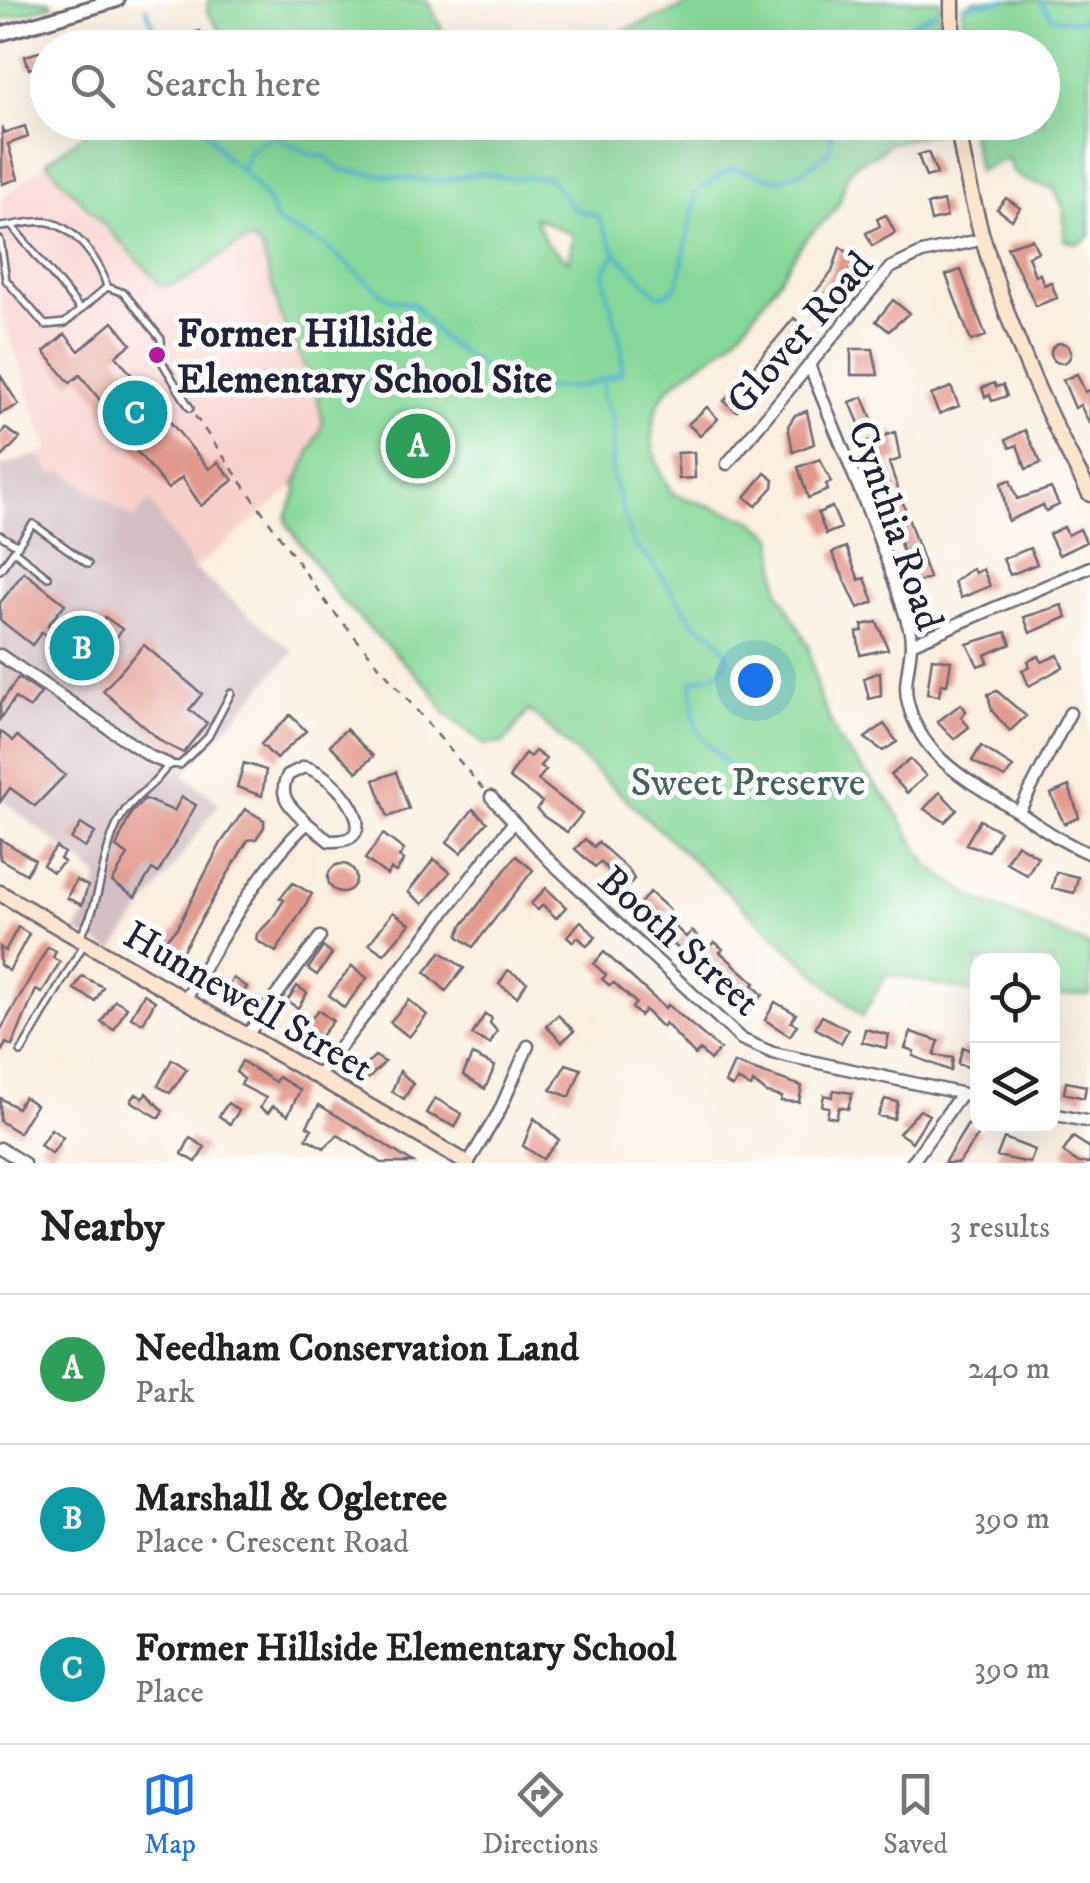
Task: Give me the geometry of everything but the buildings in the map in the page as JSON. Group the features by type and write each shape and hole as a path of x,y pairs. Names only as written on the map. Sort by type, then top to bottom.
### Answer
{"main road":[{"path":"952,0 952,30"},
{"path":"960,140 984,239 1032,377 1090,494"},
{"name":"Hunnewell Street","path":"0,893 467,1163"}],"street":[{"path":"0,34 117,0"},
{"name":"Glover Road","path":"727,464 890,268 922,252 984,239"},
{"name":"Cynthia Road","path":"808,365 841,440 911,644 906,700 914,722 943,762 1064,844 1090,854"},
{"path":"911,644 1090,567"},
{"path":"0,655 150,758 168,764"},
{"path":"1019,812 1070,713"},
{"path":"304,767 322,774 353,804 358,819 352,834 336,842 322,838 306,823 288,804 283,790 288,775 304,767"},
{"name":"Booth Street","path":"490,798 741,1039 773,1053 970,1096"},
{"path":"185,1000 266,868 306,823"},
{"path":"318,1076 513,823"},
{"path":"247,1036 320,937"},
{"path":"467,1163 494,1122 528,1046"},
{"path":"912,1163 961,1094"},
{"path":"1060,1116 1090,1122"},
{"path":"5,1155 24,1163"}],"lane":[{"path":"0,227 49,222 72,234 104,274 107,287"},
{"path":"12,226 80,310"},
{"path":"0,240 6,280 34,316 54,326 107,287"},
{"path":"107,287 124,292 158,335 162,362 190,408"},
{"path":"0,570 33,524 88,564"},
{"path":"0,535 48,577"},
{"path":"21,1052 81,942 98,900 108,844 122,816 168,764 180,766 195,754 230,692"}],"path":[{"path":"190,408 337,616 490,798"}],"shaded area":[{"name":"Former Hillside Elementary School Site","path":"47,162 82,207 176,285 240,243 252,240 262,249 282,320 316,390 323,423 295,486 194,569 149,502 134,520 63,472 53,475 37,455 48,450 0,307 0,200"},
{"path":"37,455 53,475 63,471 134,519 149,501 194,569 294,652 184,774 219,804 113,951 76,932 95,899 98,876 0,798 0,467"}],"green space":[{"path":"0,0 49,0 53,5 0,20"},
{"path":"208,0 427,0 442,30 219,30 207,12"},
{"path":"701,0 940,0 939,30 625,30"},
{"path":"976,0 1090,0 1090,236 1078,244 1064,240 1064,208 1053,188 1019,177 1008,158 978,171 972,140 1060,140 1060,30 963,30 962,6"},
{"name":"Sweet Preserve","path":"76,140 903,140 887,144 851,169 835,210 806,239 735,337 666,392 655,414 653,449 673,494 752,520 774,537 779,591 808,645 819,696 839,741 893,806 928,866 976,899 1090,946 1090,995 1060,996 1060,953 970,953 970,992 887,974 862,1016 529,710 504,743 485,745 446,714 430,688 340,599 287,524 286,517 298,489 295,486 323,423 316,390 282,320 262,249 252,240 240,244 186,279 161,286 47,162","holes":["534,217 573,235 569,261 547,244"]}],"waterway":[{"path":"962,6 1006,0"},
{"path":"1039,0 1053,18 1079,21 1090,13"},
{"path":"146,7 154,30"},
{"path":"893,30 935,12"},
{"path":"213,140 226,158 242,170 249,150 267,140"},
{"path":"282,140 314,156 325,156 341,170 435,182 481,173 508,178 548,177 574,209 598,216 616,253 658,295 665,295 678,285 696,192 732,168 779,180 805,169 829,152 831,140"},
{"path":"242,170 268,201 276,222 324,245 389,299 414,304 442,339 516,389 580,387 621,373 621,346 604,271 616,253"},
{"path":"603,384 603,399 612,417 612,476 633,544 649,559 696,625 712,632 728,654 727,662 716,674 692,681 697,728 742,780 756,803"}],"place":[{"name":"Former Hillside Elementary School Site","path":"157,355"},
{"name":"Former Hillside Elementary School","path":"135,413"},
{"name":"Needham Conservation Land","path":"418,446"},
{"name":"Marshall & Ogletree","path":"82,648"}]}
